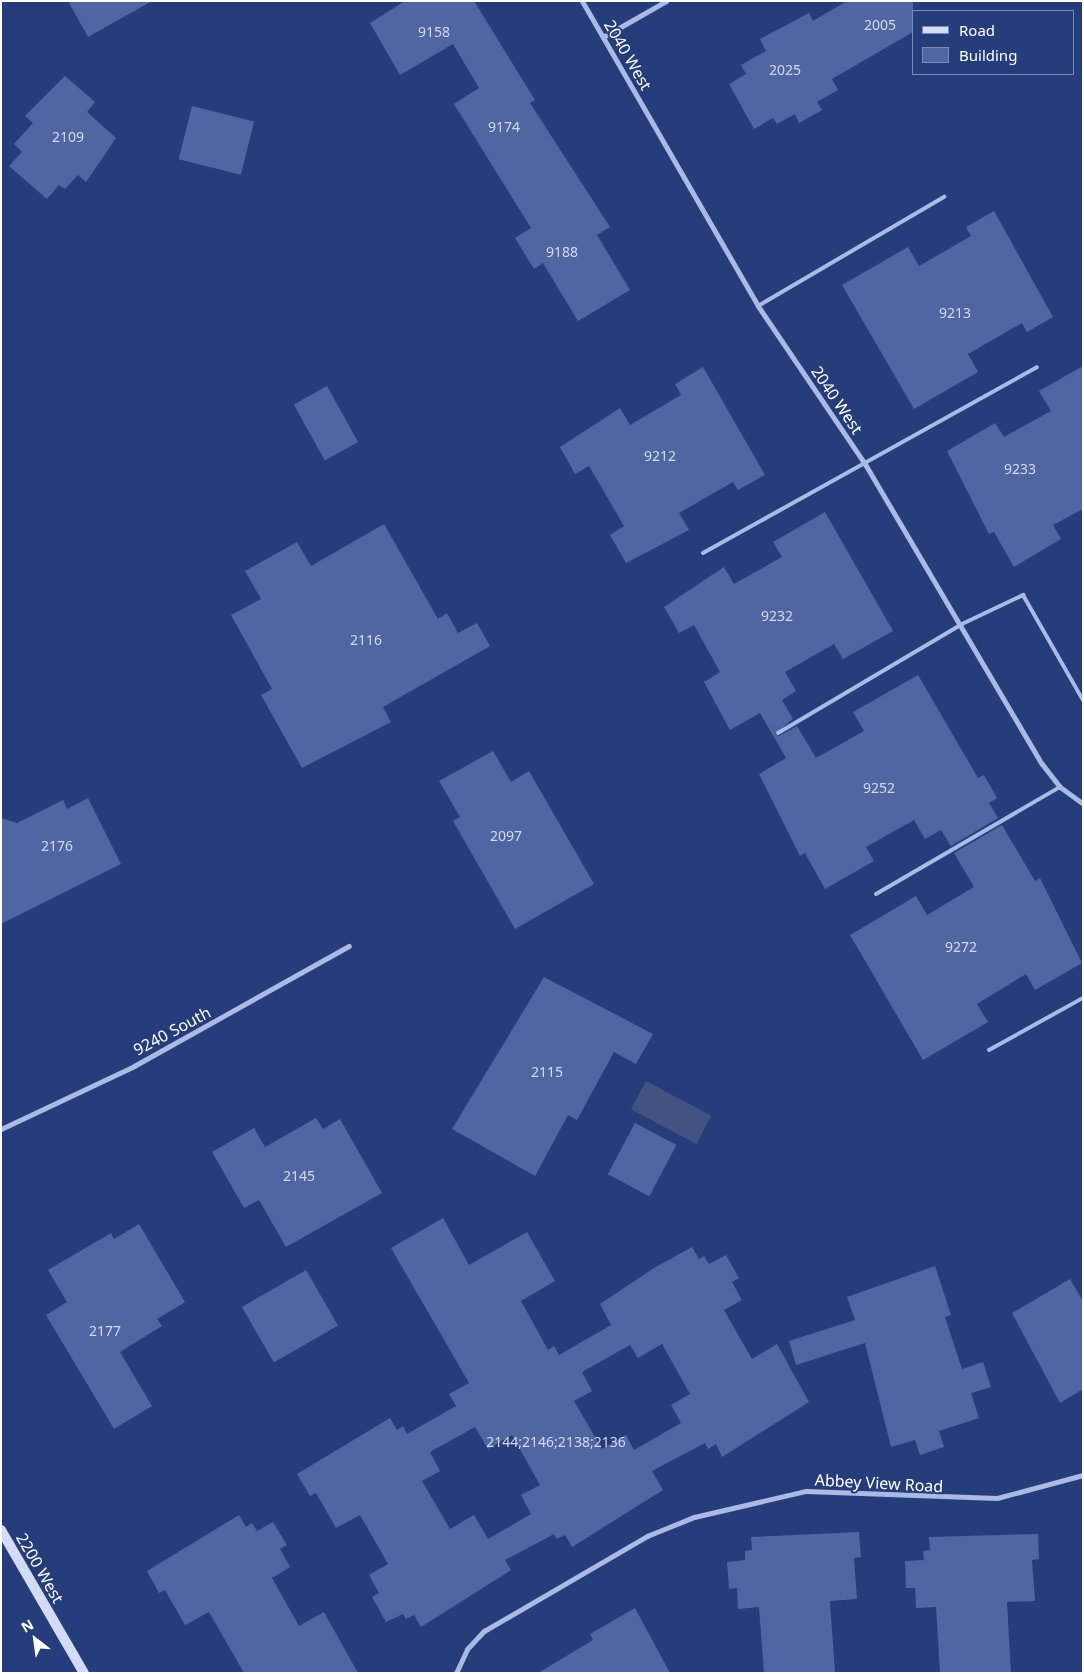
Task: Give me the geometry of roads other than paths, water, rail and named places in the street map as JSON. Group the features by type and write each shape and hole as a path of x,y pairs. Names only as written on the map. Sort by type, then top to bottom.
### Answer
{"street":[{"name":"2040 West","path":"582,1 758,306 865,464 1060,787 1083,804"},
{"path":"603,37 666,1"},
{"name":"9240 South","path":"1,1129 134,1066 349,946"},
{"name":"Abbey View Road","path":"456,1673 467,1649 484,1631 647,1536 694,1517 806,1491 997,1498 1083,1475"},
{"name":"2200 West","path":"1,1530 84,1673"}],"lane":[{"path":"758,306 944,197"},
{"path":"703,553 1037,367"},
{"path":"778,732 962,624 1023,595 1083,700"},
{"path":"876,894 1060,787"},
{"path":"989,1050 1083,998"}],"water":[{"path":"646,1081 711,1116 696,1144 631,1109"}]}
